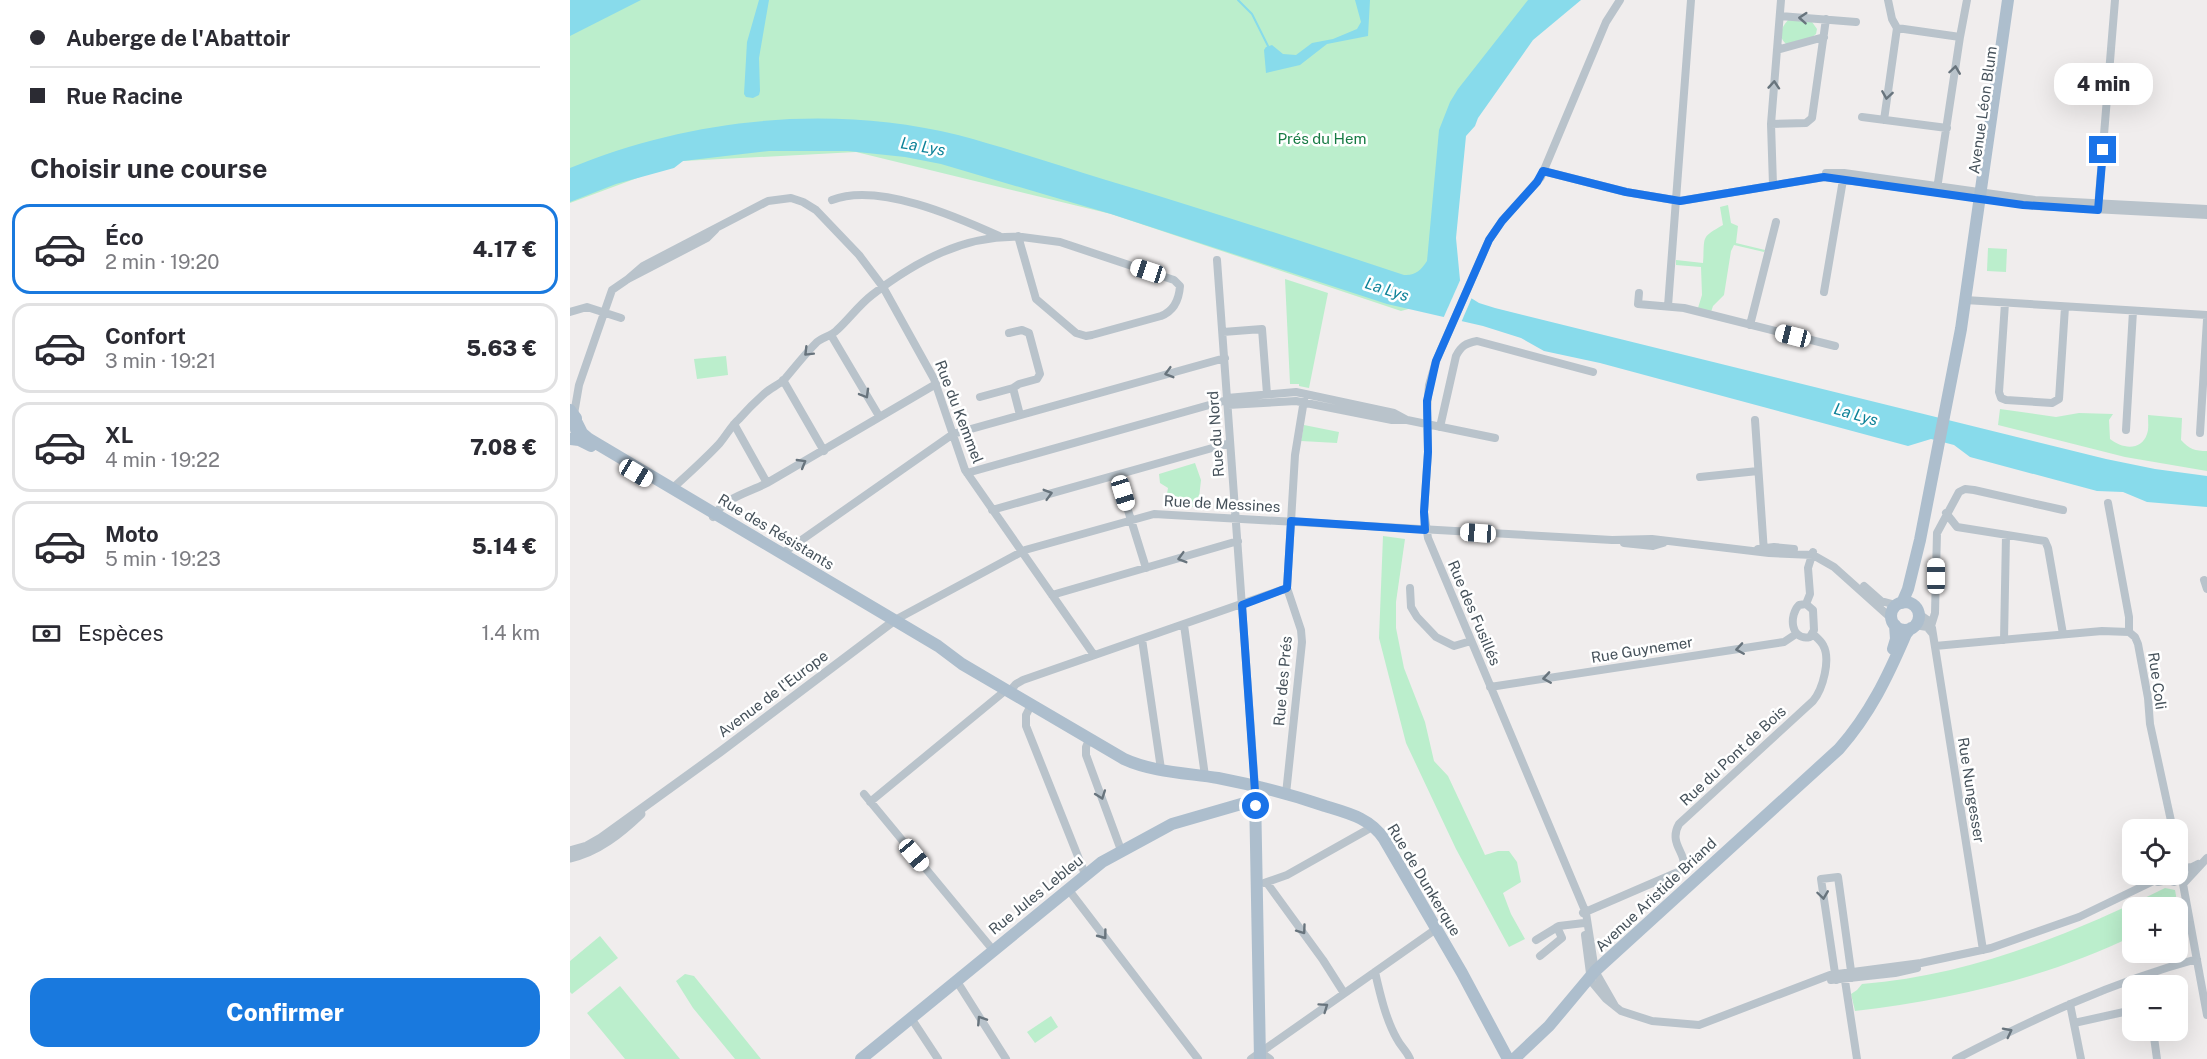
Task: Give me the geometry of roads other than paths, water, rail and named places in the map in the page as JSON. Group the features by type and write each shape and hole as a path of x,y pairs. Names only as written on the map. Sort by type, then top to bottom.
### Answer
{"main road":[{"name":"Avenue Léon Blum","path":"1983,196 2008,0"},
{"name":"Avenue Léon Blum","path":"1934,472 1967,300 2013,0"},
{"name":"Rue des Résistants","path":"574,416 586,436 673,488 714,516 893,622 938,646 962,664 1089,740 1128,761 1255,786"},
{"path":"570,438 574,433 574,416"},
{"name":"Rue des Résistants","path":"570,438 588,445 783,553 893,622"},
{"name":"Avenue Aristide Briand","path":"1514,1059 1549,1026 1593,974 1736,841 1796,789 1849,737 1882,688 1906,634 1920,540 1934,472"},
{"name":"Avenue Aristide Briand","path":"1736,841 1760,815 1828,752 1849,727 1870,696 1887,665 1896,642 1893,611 1909,614"},
{"path":"1894,622 1902,629 1909,614"},
{"path":"1255,786 1262,884 1260,1057"},
{"name":"Rue de Dunkerque","path":"1255,786 1358,817 1374,826 1384,839 1436,929 1508,1059"},
{"name":"Rue Jules Lebleu","path":"866,1058 1068,888 1121,850 1179,821 1255,800"}],"street":[{"name":"Rue des Fusillés","path":"1593,974 1584,913 1425,530 1424,512 1429,385 1446,333 1497,227 1537,182 1543,171 1605,22 1620,0"},
{"path":"1668,306 1691,0"},
{"path":"1773,185 1771,124 1781,0"},
{"path":"1884,120 1897,28 1892,19 1888,0"},
{"path":"1937,189 1966,0"},
{"path":"2098,207 2115,0"},
{"path":"1780,16 1856,22"},
{"path":"1771,124 1811,121 1826,19"},
{"path":"1897,28 1960,37"},
{"path":"1777,50 1824,37"},
{"path":"1862,117 1947,128"},
{"path":"1543,171 1626,192 1676,201 1690,201 1808,179 1844,176 2036,206 2207,209"},
{"path":"1824,292 1844,176"},
{"path":"832,200 855,196 903,201 947,213 1000,237"},
{"name":"Rue du Kemmel","path":"574,416 579,385 610,292 643,266 774,199 791,198 803,202 819,213 855,250 883,287 936,384 967,473 1094,655"},
{"path":"2098,207 2207,215"},
{"path":"1750,325 1776,222"},
{"path":"673,488 718,445 734,424 762,396 783,380 817,343 831,335 883,287 942,252 979,240 1000,237 1018,237 1060,242 1174,280 1180,286 1176,303 1166,314 1092,335 1079,335 1036,299 1018,237"},
{"name":"Rue du Nord","path":"1217,260 1255,786"},
{"path":"1639,293 1638,304 1684,308 1835,346"},
{"path":"1967,300 2207,315"},
{"path":"2005,303 2000,395 2007,400 2029,402 2055,402 2060,397 2065,307"},
{"path":"570,312 585,307 621,318"},
{"path":"2126,430 2133,311"},
{"path":"2200,433 2207,320"},
{"path":"1223,332 1262,329 1267,394"},
{"path":"980,397 1037,379 1040,372 1029,333 1022,330 1009,333"},
{"path":"831,335 879,417"},
{"path":"1440,427 1456,356 1466,343 1477,341 1593,372"},
{"path":"783,553 953,434 1225,358"},
{"path":"783,380 824,450"},
{"path":"714,516 723,505 748,490 767,483 872,424 879,417 936,384"},
{"name":"Rue du Kemmel","path":"570,399 579,385"},
{"path":"1013,388 1020,415"},
{"path":"967,473 1228,401 1267,394 1394,413 1407,420 1495,438"},
{"path":"1228,401 1290,401 1304,398"},
{"name":"Rue des Prés","path":"1286,794 1302,638 1287,588 1294,455 1304,398"},
{"path":"1755,420 1764,550"},
{"path":"734,424 767,483"},
{"path":"992,510 1230,443"},
{"path":"1700,477 1758,471"},
{"path":"1117,475 1146,568"},
{"name":"Rue Nungesser","path":"1983,950 1931,629 1935,613 1936,536 1959,492 1969,489 2063,510"},
{"name":"Rue Coli","path":"2108,503 2129,617 2129,632 2135,637 2138,645 2148,698 2150,724 2171,819"},
{"path":"1946,513 1957,527 2045,541 2063,634"},
{"name":"Rue de Messines","path":"893,622 1021,552 1157,514 1617,541 1635,539 1813,554"},
{"path":"2004,640 2006,535"},
{"path":"1052,595 1238,541"},
{"path":"1813,554 1836,562 1881,601 1909,614 1931,629"},
{"path":"1806,604 1810,594 1808,568 1813,554"},
{"path":"1813,554 1834,567 1894,622"},
{"path":"2204,580 2207,589"},
{"path":"870,802 1020,681 1287,588"},
{"path":"1410,588 1413,610 1436,637 1454,646 1471,640"},
{"path":"1806,604 1814,612 1813,634 1803,638 1796,634 1794,611 1799,605 1806,604"},
{"name":"Avenue de l'Europe","path":"570,851 583,848 597,840 668,790 893,622"},
{"path":"1184,625 1205,776"},
{"path":"1935,646 2110,630 2129,632"},
{"name":"Rue Guynemer","path":"1490,687 1784,642 1796,634"},
{"name":"Rue du Pont de Bois","path":"1584,913 1675,874 1682,868 1684,862 1675,840 1679,824 1813,701 1822,689 1825,677 1825,651 1822,642 1813,634"},
{"path":"1142,639 1161,769"},
{"path":"1031,705 1026,715 1026,726 1086,874"},
{"path":"1089,740 1086,754 1121,850"},
{"name":"Avenue de l'Europe","path":"570,858 589,853 606,842 632,823 668,790"},
{"path":"864,794 993,950"},
{"path":"1344,993 1323,960 1262,884 1297,870 1374,826"},
{"path":"2188,866 2194,866 2207,858"},
{"path":"2188,880 2207,858"},
{"path":"1835,977 1821,879 1838,877 1857,1059"},
{"path":"1593,974 1615,1006 1627,1014 1652,1021 1702,1024 1815,982 1983,950 2079,917 2148,885"},
{"path":"2186,885 2206,1011"},
{"path":"1068,888 1198,1059"},
{"path":"1536,940 1557,927 1586,923"},
{"path":"1540,956 1564,936 1557,927"},
{"path":"1260,1057 1276,1040 1436,929"},
{"path":"2146,975 2197,959"},
{"path":"1375,972 1381,997 1397,1039 1408,1052 1410,1059"},
{"path":"956,981 1006,1059"},
{"path":"1956,1059 2070,1004 2122,984"},
{"path":"2070,1004 2081,1059"},
{"path":"2074,1023 2122,1013"},
{"path":"911,1018 938,1059"},
{"path":"2155,1041 2157,1059"}],"water":[{"path":"570,0 641,0 570,36"},
{"path":"759,0 769,0 759,58 760,91 759,95 753,98 746,97 744,94 747,42"},
{"path":"1355,0 1370,0 1368,36 1327,44 1300,65 1266,73 1264,50 1266,47 1272,45 1283,54 1296,55 1312,43 1333,39 1357,29 1361,22"},
{"name":"La Lys","path":"1528,0 1581,0 1533,40 1466,136 1456,238 1460,280 1471,298 1495,308 2106,459 2207,476 2207,507 2147,502 2123,492 2097,491 1970,457 1954,445 1931,439 1908,446 1600,363 1544,351 1521,338 1483,326 1387,304 1111,214 941,164 905,157 848,151 769,151 683,161 674,168 616,184 570,202 570,168 664,137 712,127 761,121 860,120 910,125 976,140 1404,275 1411,274 1420,270 1427,261 1439,130 1450,102"}],"waterway":[{"path":"1238,0 1252,14 1268,46"}],"park label":[{"name":"Prés du Hem","path":"1322,139"}]}
